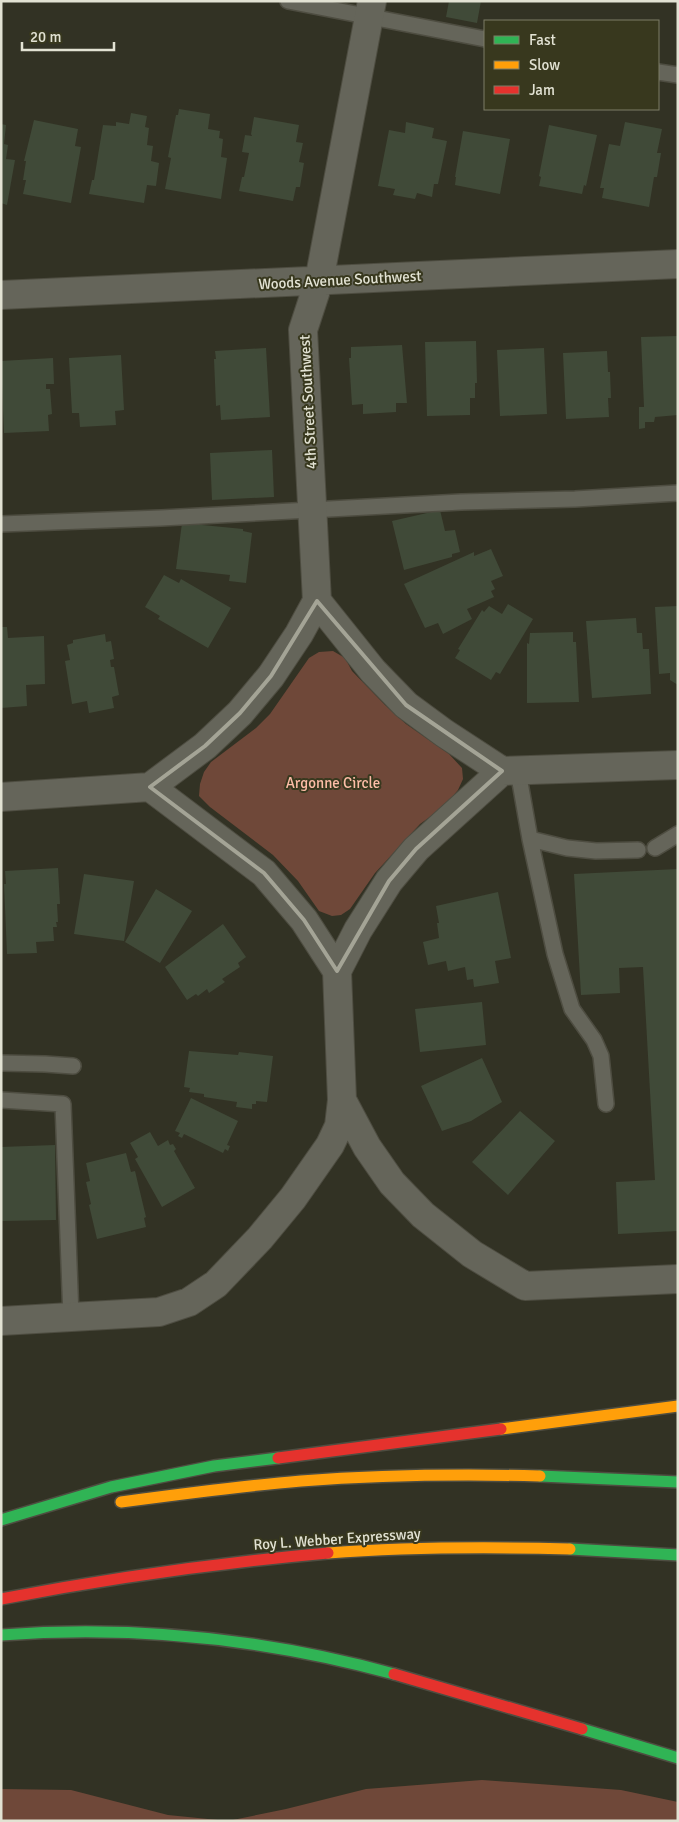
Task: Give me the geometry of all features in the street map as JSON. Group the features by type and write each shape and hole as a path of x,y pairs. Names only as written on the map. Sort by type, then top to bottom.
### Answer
{"highway":[{"path":"1,1522 111,1487 214,1466 678,1406"},
{"path":"114,1503 215,1490 328,1479 444,1475 557,1476 678,1482"},
{"path":"1,1522 76,1509"},
{"name":"Roy L. Webber Expressway","path":"1,1599 66,1586 236,1561 361,1550 467,1547 620,1550 678,1555"},
{"path":"1,1635 42,1631 114,1630 226,1640 334,1658 457,1692 678,1758"}],"street":[{"name":"4th Street Southwest","path":"318,601 303,330 319,281 370,9"},
{"name":"Woods Avenue Southwest","path":"1,295 678,264"},
{"path":"1,797 150,787 205,746 240,713 271,676 318,601 373,671 406,705 444,733 510,771 678,765"},
{"path":"1,1321 159,1312 188,1302 216,1284 260,1238 293,1198 330,1145 339,1126 342,1100 337,972 358,930 389,880 416,849 510,771"},
{"path":"150,787 264,873 304,920 337,972"},
{"path":"342,1100 367,1148 392,1183 423,1215 472,1254 525,1286 678,1279"}],"lane":[{"path":"288,1 370,9 484,39"},
{"path":"659,72 678,75"},
{"path":"1,524 678,493"},
{"path":"510,771 530,839 555,954 572,1008 594,1040 601,1056 606,1104"},
{"path":"655,848 678,834"},
{"path":"530,839 567,848 596,851 638,850"},
{"path":"1,1063 73,1066"},
{"path":"1,1100 63,1104 71,1317"}],"highlighted area":[{"path":"317,601 406,705 502,771 416,849 389,881 337,971 304,920 264,873 150,787 205,746 240,713 271,676"}],"green space":[{"name":"Argonne Circle","path":"333,651 345,658 352,671 406,724 449,754 462,768 463,779 458,790 445,806 420,824 375,873 350,909 341,915 332,916 319,911 298,881 273,855 210,807 199,796 204,772 211,762 256,728 270,714 309,658 319,652"},
{"path":"482,1780 621,1790 678,1802 678,1821 228,1821 366,1789"},
{"path":"1,1789 71,1790 168,1815 228,1821 1,1821"}],"building":[{"path":"449,1 481,1 477,23 446,17"},
{"path":"179,109 210,114 208,129 220,131 219,138 223,139 221,157 227,158 221,199 165,189 171,158 168,157 176,115 178,115"},
{"path":"131,113 147,116 145,127 149,128 147,145 153,146 151,161 159,163 156,186 147,185 144,203 89,194 92,180 94,180 103,125 116,126 116,122 129,124"},
{"path":"254,117 299,125 296,142 303,143 299,162 304,163 300,187 296,187 293,201 239,191 249,153 242,152 245,135 252,136"},
{"path":"34,120 78,129 75,146 81,147 71,203 23,194 26,180 23,180 26,161 24,161"},
{"path":"406,122 434,128 432,138 447,141 438,184 434,184 432,197 417,193 415,199 393,195 395,189 378,186 389,130 405,133"},
{"path":"625,122 662,129 657,153 661,153 657,177 654,177 649,207 602,198 604,188 600,188 609,144 620,146"},
{"path":"1,124 6,125 4,144 8,145 6,159 15,160 7,205 1,203"},
{"path":"549,125 597,135 586,186 584,185 582,194 539,186 541,177 539,176"},
{"path":"463,131 510,139 500,194 455,185"},
{"path":"678,336 678,415 655,417 654,422 645,422 645,428 639,429 639,407 644,407 641,337"},
{"path":"476,341 477,383 475,383 475,398 470,398 470,415 427,416 425,342"},
{"path":"402,345 407,403 396,403 396,412 363,414 363,404 352,405 349,358 351,358 351,347"},
{"path":"266,348 270,417 221,420 220,405 216,406 215,351"},
{"path":"544,348 547,414 500,416 497,350"},
{"path":"607,351 611,398 608,398 609,417 566,419 563,353"},
{"path":"121,355 124,410 115,411 116,425 80,427 79,413 72,413 69,358"},
{"path":"53,358 54,384 46,384 46,389 50,389 52,414 48,415 49,431 4,433 1,361"},
{"path":"272,450 274,497 212,500 210,453"},
{"path":"440,510 445,531 455,530 460,552 452,554 452,557 404,570 392,521"},
{"path":"182,523 243,529 243,531 252,533 246,583 229,581 230,575 176,569"},
{"path":"491,549 503,576 491,581 495,589 491,591 494,597 467,609 472,619 443,634 438,623 425,628 404,584 474,552 474,556"},
{"path":"164,575 179,583 181,579 231,608 208,648 158,619 160,616 145,607"},
{"path":"508,604 533,619 500,674 496,672 491,680 455,658 460,650 458,649 482,610 484,612 489,606 502,614"},
{"path":"678,606 678,685 670,680 670,673 659,674 655,607"},
{"path":"636,618 637,633 642,633 643,649 649,649 651,694 592,698 586,621"},
{"path":"1,627 7,627 8,638 44,636 45,684 26,685 27,706 1,708"},
{"path":"573,632 573,642 576,642 579,702 527,703 527,643 529,644 530,633"},
{"path":"105,634 106,642 111,641 114,659 110,660 111,667 114,667 119,695 112,697 114,708 89,713 87,701 72,704 65,661 70,660 67,645 73,643 73,640"},
{"path":"58,868 60,904 57,904 57,927 53,927 54,941 36,942 37,953 7,954 5,871"},
{"path":"678,869 678,1231 618,1234 616,1182 655,1180 643,967 619,968 620,993 581,995 574,874"},
{"path":"84,874 134,881 124,941 74,934"},
{"path":"156,889 192,911 160,963 125,942"},
{"path":"498,892 511,958 495,961 499,983 474,987 473,979 467,980 465,967 448,971 446,961 428,965 423,942 439,938 436,906"},
{"path":"223,924 246,957 238,963 240,967 222,979 225,982 209,993 207,989 198,996 196,994 187,1000 165,967"},
{"path":"482,1002 486,1045 420,1052 415,1009"},
{"path":"189,1051 238,1055 239,1052 273,1056 267,1102 256,1101 256,1104 252,1104 252,1109 236,1107 237,1102 204,1097 204,1094 189,1092 190,1088 184,1087"},
{"path":"482,1058 502,1102 471,1121 442,1131 421,1086"},
{"path":"191,1098 238,1121 227,1145 230,1146 228,1151 225,1149 223,1153 184,1134 182,1138 178,1136 180,1133 175,1131"},
{"path":"520,1111 555,1141 508,1195 472,1162"},
{"path":"150,1132 158,1146 168,1140 170,1145 173,1144 176,1149 174,1151 195,1188 162,1207 135,1159 138,1157 130,1143"},
{"path":"55,1145 56,1220 1,1221 1,1147"},
{"path":"126,1153 131,1172 135,1171 146,1217 144,1218 146,1227 97,1239 89,1205 91,1204 86,1182 90,1181 86,1163"}],"traffic: fast":[{"path":"1,1520 111,1487 214,1466 278,1458"},
{"path":"540,1476 678,1482"},
{"path":"570,1549 678,1555"},
{"path":"1,1635 100,1632 199,1638 297,1652 394,1674"},
{"path":"582,1729 678,1758"}],"traffic: slow":[{"path":"501,1429 678,1406"},
{"path":"121,1502 278,1483 361,1477 540,1476"},
{"path":"328,1553 449,1548 570,1549"}],"traffic: jam":[{"path":"278,1458 501,1429"},
{"path":"1,1599 82,1584 164,1572 245,1561 328,1553"},
{"path":"394,1674 582,1729"}]}
